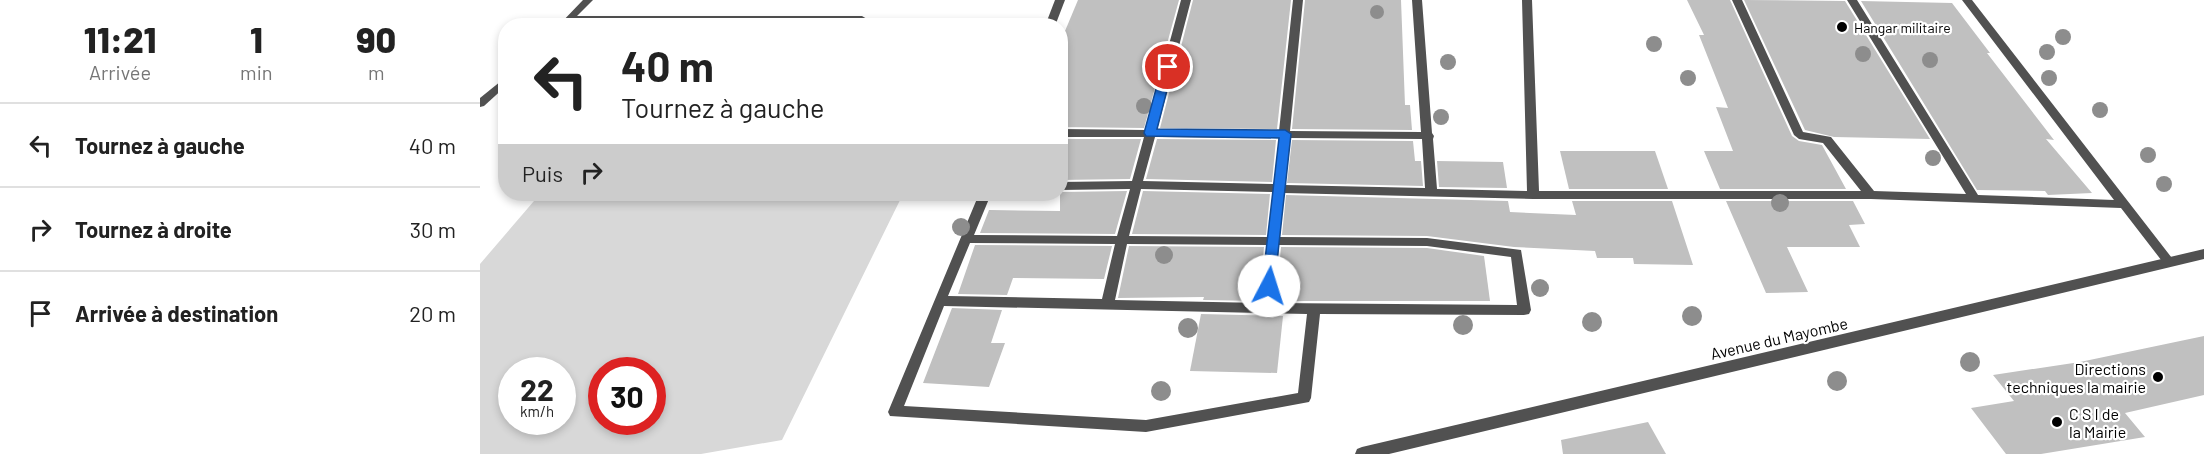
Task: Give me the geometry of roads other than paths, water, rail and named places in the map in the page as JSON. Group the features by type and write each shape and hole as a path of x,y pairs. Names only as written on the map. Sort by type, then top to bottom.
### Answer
{"street":[{"path":"569,18 588,0"},
{"path":"1053,18 1060,0"},
{"path":"1107,305 1186,0"},
{"path":"1267,308 1298,0"},
{"path":"1417,0 1429,136 1431,191"},
{"path":"1527,0 1533,195"},
{"path":"1737,0 1799,135 1827,140 1871,195"},
{"path":"1852,0 1974,198"},
{"path":"1966,0 2169,262"},
{"path":"480,104 498,87"},
{"path":"1068,133 1429,136"},
{"path":"1068,186 1137,185 1533,195 1871,195 2124,204"},
{"path":"982,201 894,412 1146,426 1304,398 1314,309"},
{"path":"940,301 1314,309 1524,310 1517,253 1427,242 967,239"},
{"name":"Avenue du Mayombe","path":"1362,454 2204,254"}],"place":[{"name":"Hangar militaire","path":"1842,27"},
{"name":"Directions techniques la mairie","path":"2158,377"},
{"name":"C S I de la Mairie","path":"2057,422"}]}
